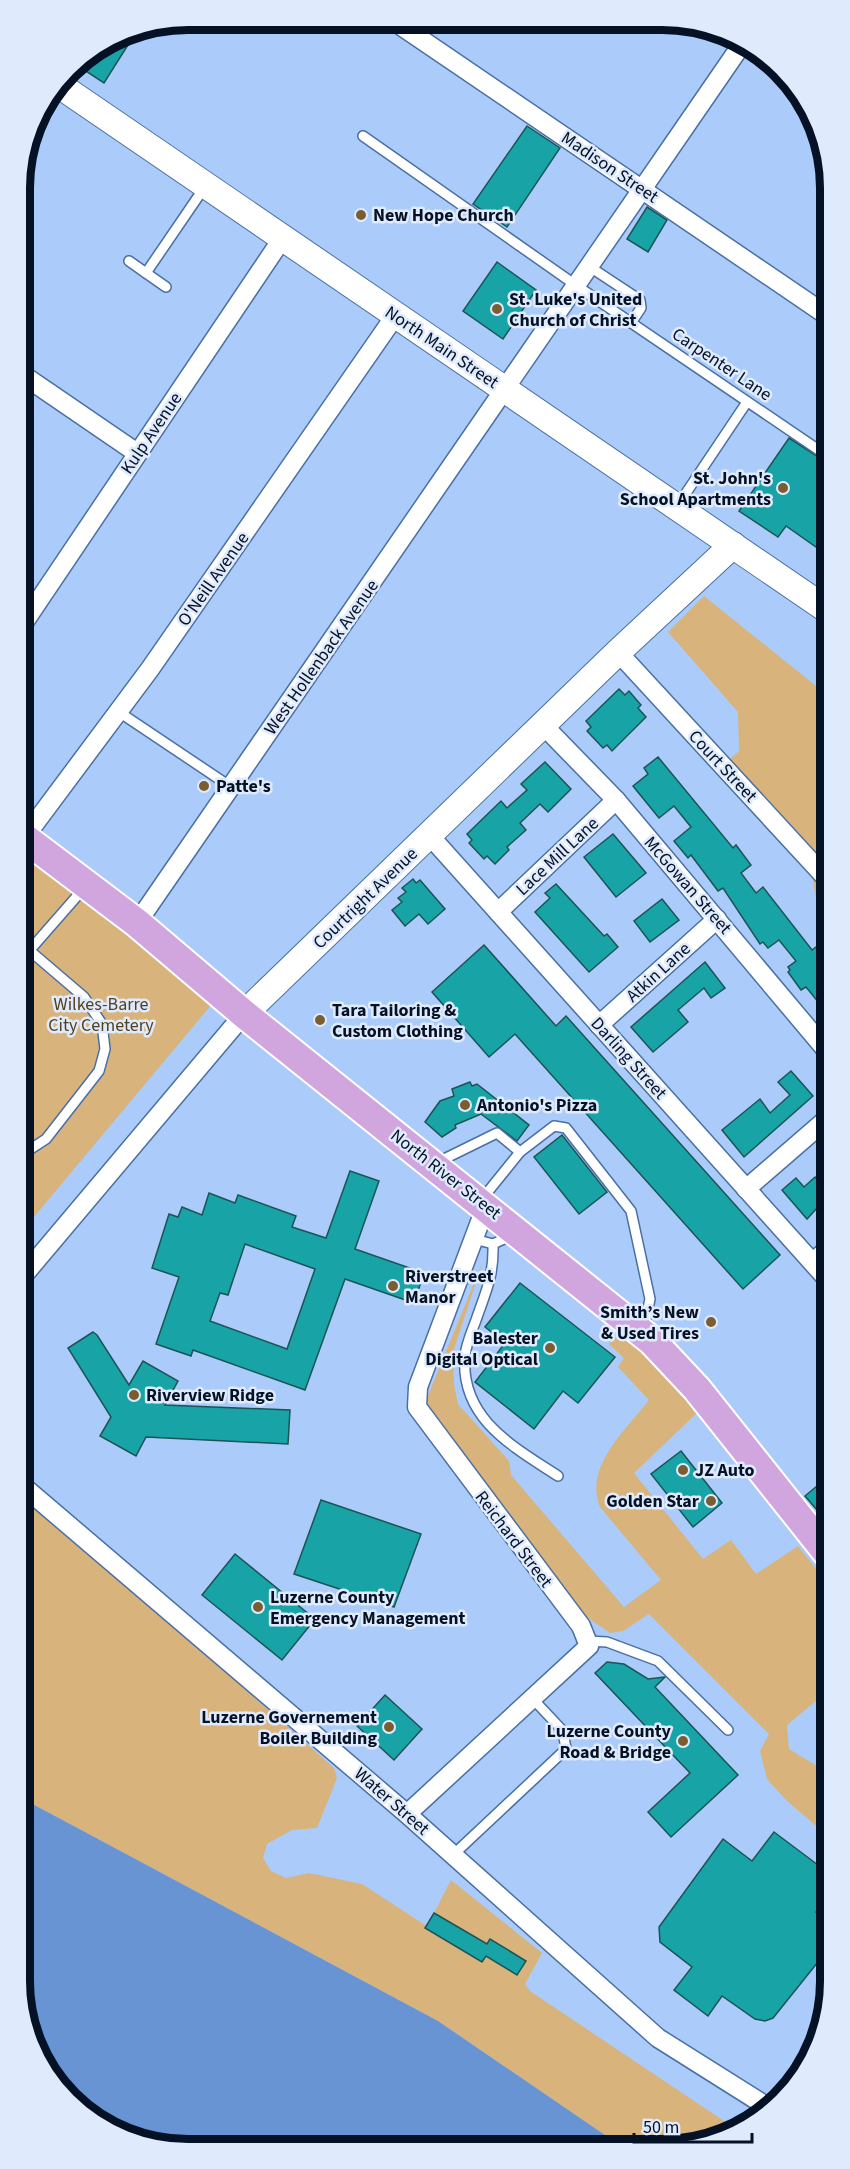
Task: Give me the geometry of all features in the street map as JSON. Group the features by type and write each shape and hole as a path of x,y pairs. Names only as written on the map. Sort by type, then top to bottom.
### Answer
{"main road":[{"name":"North Main Street","path":"65,89 820,605"},
{"name":"Courtright Avenue","path":"244,1014 618,652 733,545"},
{"name":"North River Street","path":"30,842 137,923 244,1014 483,1203 502,1235 642,1333 697,1389 820,1544"}],"street":[{"name":"Madison Street","path":"407,30 820,311"},
{"name":"West Hollenback Avenue","path":"137,923 738,50"},
{"name":"Kulp Avenue","path":"30,614 282,239"},
{"name":"O'Neill Avenue","path":"30,828 118,712 395,316"},
{"path":"30,380 137,453"},
{"name":"Court Street","path":"618,652 820,871"},
{"name":"McGowan Street","path":"544,726 616,800 820,1043"},
{"name":"Lace Mill Lane","path":"498,912 616,800"},
{"name":"Darling Street","path":"430,836 820,1270"},
{"name":"Atkin Lane","path":"599,1024 717,919"},
{"name":"Courtright Avenue","path":"30,1268 244,1014"},
{"path":"746,1189 820,1126"},
{"name":"Reichard Street","path":"483,1203 474,1239 418,1387 417,1407 581,1626 587,1641"},
{"path":"813,1262 820,1256"},
{"name":"Water Street","path":"30,1492 407,1814 658,2038 762,2103"},
{"path":"407,1814 588,1646 587,1641"}],"lane":[{"name":"Carpenter Lane","path":"363,136 577,286 820,451"},
{"path":"146,273 206,186"},
{"path":"129,261 166,287"},
{"path":"590,267 640,300 641,308 631,323"},
{"path":"677,507 747,402"},
{"path":"118,712 231,787"},
{"path":"30,951 87,885"},
{"path":"30,959 84,997 102,1024 105,1049 99,1071 46,1139 30,1149"},
{"path":"483,1203 520,1152 554,1126 566,1128 631,1211 650,1299 642,1333"},
{"path":"434,1164 496,1133 520,1152"},
{"path":"474,1239 502,1235 494,1268 465,1353 465,1379 469,1396 476,1408 505,1441 558,1476"},
{"path":"587,1641 607,1642 658,1661 728,1730"},
{"path":"453,1856 566,1749 563,1731 532,1698"}],"green space":[{"path":"704,596 820,689 820,917 807,845 730,759 739,751 738,712 668,632"},
{"name":"Wilkes-Barre City Cemetery","path":"30,856 212,1004 30,1222"},
{"path":"483,1261 453,1352 454,1384 458,1404 509,1461 511,1475 624,1607 661,1580 600,1507 597,1492 602,1463 619,1437 649,1400 618,1367 624,1358 609,1344 623,1330 699,1411 634,1473 703,1559 731,1540 756,1574 798,1546 820,1574 820,1698 787,1725 789,1749 820,1768 820,1829 786,1800 767,1779 760,1751 769,1734 649,1614 623,1631 610,1633 584,1615 425,1403"},
{"path":"30,1498 334,1768 337,1778 317,1828 292,1830 267,1844 263,1858 271,1871 286,1878 309,1873 362,1884 482,1962 486,1956 518,1975 526,1961 490,1939 487,1944 434,1913 451,1880 542,1953 525,1984 530,1991 729,2124 703,2134 683,2138 611,2139 438,2021 30,1803"}],"water":[{"path":"30,1803 438,2021 611,2139 178,2139 137,2131 118,2123 76,2093 51,2060 35,2022 30,1981"}],"building":[{"path":"131,41 104,83 83,70 109,51"},
{"path":"527,126 560,148 507,227 473,204"},
{"path":"647,207 667,220 648,252 627,239"},
{"path":"497,262 536,290 503,339 463,311"},
{"name":"St. John's School Apartments","path":"789,438 820,458 820,550 786,526 778,537 739,511"},
{"path":"619,689 625,695 629,691 641,705 638,708 646,717 612,751 607,745 603,748 587,731 591,727 586,721"},
{"path":"658,757 733,848 736,845 751,865 741,873 756,893 763,887 812,950 816,947 820,953 820,1004 806,987 801,990 788,972 790,970 788,967 796,961 779,940 768,948 763,942 760,944 723,888 718,891 691,855 688,858 674,841 691,827 674,806 659,818 633,786 648,774 644,768"},
{"path":"545,762 571,789 548,812 540,804 520,823 526,830 507,847 509,850 495,864 487,856 484,859 469,843 472,840 467,834 501,801 507,808 527,790 521,784"},
{"path":"613,834 646,873 616,897 584,857"},
{"path":"413,879 416,883 420,880 445,909 428,924 419,914 405,926 392,910 402,902 398,898 406,892 402,888"},
{"path":"556,884 604,936 607,934 618,947 589,972 535,912 550,898 545,893"},
{"path":"662,899 679,920 650,942 634,921"},
{"path":"484,945 556,1026 566,1016 780,1255 743,1289 515,1034 489,1057 432,992"},
{"path":"705,962 725,988 711,998 704,988 678,1010 688,1022 653,1052 631,1027"},
{"path":"791,1071 813,1096 744,1157 722,1130 760,1099 770,1113 790,1095 778,1082"},
{"path":"470,1082 472,1086 477,1084 529,1125 517,1141 481,1114 455,1125 456,1128 442,1137 425,1122 440,1101 454,1096 452,1089"},
{"path":"562,1135 607,1192 579,1214 534,1157"},
{"name":"Riverstreet Manor","path":"350,1171 379,1181 355,1249 424,1273 414,1303 345,1279 305,1390 193,1350 191,1356 156,1344 179,1277 152,1268 169,1214 178,1217 182,1207 202,1215 209,1193 235,1203 238,1195 296,1216 292,1227 326,1238","holes":["245,1244 315,1269 287,1349 210,1321 220,1293 228,1295"]},
{"path":"815,1177 820,1183 820,1205 807,1219 782,1190 796,1178 804,1187"},
{"path":"520,1283 615,1357 578,1403 563,1391 534,1429 475,1382 505,1343 485,1327"},
{"name":"Riverview Ridge","path":"93,1332 129,1385 143,1361 178,1381 165,1405 290,1410 288,1444 146,1437 136,1456 100,1436 111,1417 68,1348"},
{"path":"681,1451 722,1503 693,1527 651,1474"},
{"path":"820,1484 820,1514 805,1496"},
{"path":"321,1500 421,1534 394,1607 294,1574"},
{"name":"Luzerne County Emergency Management","path":"235,1554 315,1619 282,1660 202,1595"},
{"name":"Luzerne County Road & Bridge","path":"607,1662 624,1664 648,1679 665,1677 655,1687 738,1775 671,1837 648,1812 690,1773 595,1673"},
{"name":"Luzerne Governement Boiler Building","path":"385,1695 422,1729 394,1760 357,1726"},
{"path":"774,1832 820,1866 820,1907 816,1912 820,1915 820,1959 773,2018 765,2021 755,2019 722,1996 708,2016 674,1990 692,1967 660,1942 659,1927 723,1839 752,1861"},
{"path":"434,1913 487,1944 490,1939 526,1961 517,1975 486,1956 482,1962 425,1928"}],"place":[{"name":"New Hope Church","path":"361,215"},
{"name":"St. Luke's United Church of Christ","path":"497,309"},
{"name":"St. John's School Apartments","path":"783,488"},
{"name":"Patte's","path":"204,786"},
{"name":"Tara Tailoring & Custom Clothing","path":"320,1020"},
{"name":"Antonio's Pizza","path":"465,1105"},
{"name":"Riverstreet Manor","path":"393,1286"},
{"name":"Smith’s New & Used Tires","path":"711,1322"},
{"name":"Balester Digital Optical","path":"550,1348"},
{"name":"Riverview Ridge","path":"134,1395"},
{"name":"JZ Auto","path":"683,1470"},
{"name":"Golden Star","path":"711,1501"},
{"name":"Luzerne County Emergency Management","path":"258,1607"},
{"name":"Luzerne Governement Boiler Building","path":"389,1727"},
{"name":"Luzerne County Road & Bridge","path":"683,1741"}]}
